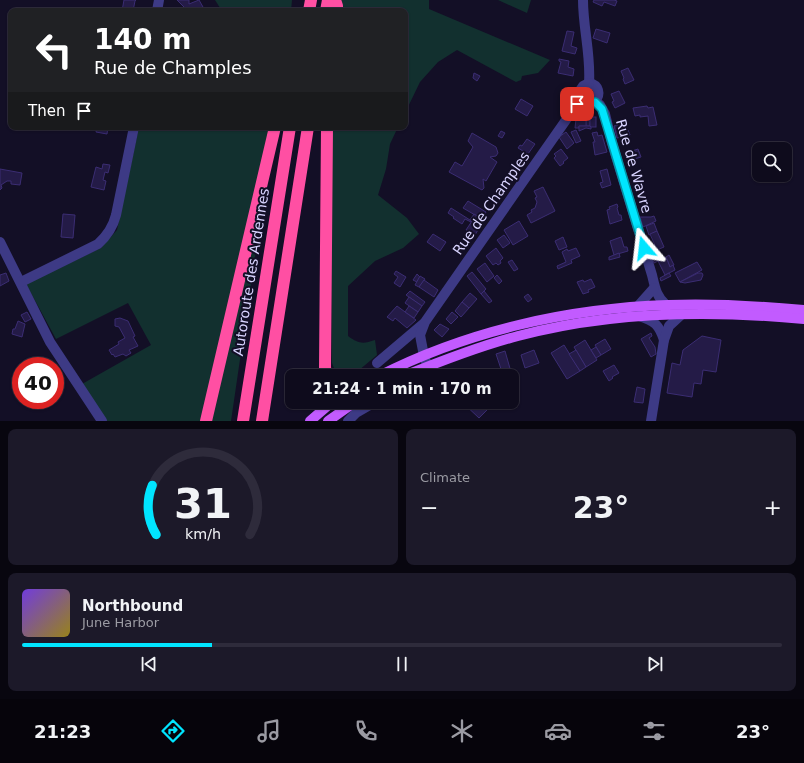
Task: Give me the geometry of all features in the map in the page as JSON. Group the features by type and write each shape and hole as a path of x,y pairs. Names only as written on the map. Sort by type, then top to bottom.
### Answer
{"highway":[{"path":"206,421 274,130"},
{"name":"Autoroute des Ardennes","path":"243,421 290,130"},
{"path":"262,421 308,130"},
{"path":"325,369 327,130"}],"main road":[{"path":"395,369 424,356 474,338 520,325 558,317 739,305 804,310"},
{"path":"665,310 682,314 737,315 804,319"},
{"path":"434,369 490,344 519,336 638,311"},
{"path":"310,421 325,409"},
{"path":"317,421 332,409"},
{"path":"328,421 345,409"}],"street":[{"path":"581,100 588,104 595,102 598,97 598,90 595,85 589,83 590,62 583,15 583,0"},
{"name":"Rue de Champles","path":"429,369 424,356 420,335 425,322 581,100 579,92 581,88 586,83 589,83"},
{"name":"Rue de Wavre","path":"595,102 600,106 605,114 612,143 652,275 654,288 665,310"},
{"path":"21,282 98,244 107,235 116,214 133,130"},
{"path":"0,242 50,342 102,421"},
{"path":"654,288 638,311 658,326 664,340"},
{"path":"651,421 664,340 669,326 682,314"},
{"name":"Rue de Champles","path":"377,363 425,322"},
{"path":"348,421 356,413 363,409"}],"green space":[{"path":"215,0 292,0 291,8 220,8"},
{"path":"341,0 429,0 429,9 550,60 538,73 522,76 521,80 516,82 457,50 438,62 420,82 408,107 408,8 340,8"},
{"path":"498,0 531,0 527,13"},
{"path":"138,130 274,130 231,421 106,421 82,384 151,345 128,303 56,339 26,284 101,248 117,230"},
{"path":"332,130 397,130 390,144 386,169 378,195 407,218 419,234 403,248 375,261 348,286 348,336 355,341 361,342 375,340 377,355 360,369 334,369 332,363"}],"building":[{"path":"124,0 136,0 134,8 123,8"},
{"path":"177,0 189,0 189,4 199,0 203,7 184,8"},
{"path":"594,0 617,1 615,6 604,2 602,6 593,2"},
{"path":"596,29 610,33 607,43 593,38"},
{"path":"567,31 574,32 571,46 577,48 575,54 562,51"},
{"path":"559,59 569,61 568,67 574,69 573,76 558,73 561,62"},
{"path":"628,68 634,80 625,84 621,71"},
{"path":"474,73 480,76 477,81 473,78"},
{"path":"619,91 625,103 615,108 612,102 614,101 611,94"},
{"path":"521,99 533,106 527,116 515,109"},
{"path":"647,106 648,108 653,107 657,125 649,126 648,116 635,116 633,108"},
{"path":"587,116 590,117 590,126 586,126 586,120 584,120"},
{"path":"590,117 596,117 596,127 590,127"},
{"path":"576,119 586,120 586,126 579,126 579,128 575,128"},
{"path":"622,124 624,131 628,130 630,135 617,138 614,126"},
{"path":"579,126 590,126 591,129 586,128 579,131"},
{"path":"96,130 108,130 107,134 96,132"},
{"path":"576,130 581,141 576,143 571,132"},
{"path":"501,131 505,133 502,138 498,136"},
{"path":"566,132 574,143 567,149 559,137"},
{"path":"597,132 598,136 602,135 607,152 595,155 593,142 595,142 592,133"},
{"path":"472,133 496,147 498,153 496,156 490,157 497,162 486,181 483,179 484,188 482,190 449,172 455,162 462,166 473,147 468,141"},
{"path":"527,139 535,144 528,154 518,148 520,145 522,146"},
{"path":"561,149 568,158 560,166 554,158 556,156 554,154"},
{"path":"638,149 641,157 628,161 626,153"},
{"path":"103,164 110,165 108,173 105,172 103,180 106,181 104,190 91,187 96,167 102,169"},
{"path":"0,169 22,173 20,185 11,184 11,181 7,181 1,185 2,188 0,190"},
{"path":"607,169 611,185 602,188 600,183 603,182 600,171"},
{"path":"543,187 555,211 531,223 527,215 532,212 531,210 535,208 537,202 535,198 537,197 534,191"},
{"path":"468,201 486,212 482,219 463,208"},
{"path":"617,204 619,215 621,215 622,220 610,224 607,210 610,209 609,207"},
{"path":"451,208 472,221 471,222 465,219 462,224 448,213"},
{"path":"63,214 75,215 73,238 61,237"},
{"path":"474,214 482,219 478,225 470,220"},
{"path":"654,216 656,221 643,227 640,217"},
{"path":"472,221 478,225 477,226 479,228 475,235 466,230"},
{"path":"519,221 528,236 513,245 504,230"},
{"path":"654,223 657,231 649,235 646,226"},
{"path":"657,231 664,247 657,250 650,234"},
{"path":"433,234 446,242 440,251 427,242"},
{"path":"504,235 510,243 503,248 497,240"},
{"path":"563,237 567,247 559,250 555,241"},
{"path":"621,237 624,247 627,247 628,251 614,255 610,241"},
{"path":"496,248 503,258 500,261 501,263 498,265 496,263 493,265 486,256"},
{"path":"576,248 580,256 571,260 572,263 558,269 557,266 566,262 562,252 567,249 568,251"},
{"path":"619,253 620,257 609,260 609,257"},
{"path":"655,253 655,255 661,255 662,259 654,263 651,254"},
{"path":"669,255 674,265 670,267 666,257"},
{"path":"666,257 670,267 673,265 675,270 665,275 658,261"},
{"path":"512,260 518,269 514,271 508,262"},
{"path":"697,262 702,270 680,282 675,273"},
{"path":"485,263 494,276 487,282 477,269"},
{"path":"396,271 406,277 400,287 394,283 398,277 394,274"},
{"path":"472,272 486,289 481,294 467,276"},
{"path":"6,273 9,281 0,286 0,275"},
{"path":"669,273 671,276 661,281 660,278"},
{"path":"698,273 702,273 703,275 701,280 685,283 680,282"},
{"path":"417,274 420,277 417,282 413,280"},
{"path":"497,275 502,281 499,284 494,278"},
{"path":"420,276 425,279 419,287 415,285"},
{"path":"591,279 595,287 588,290 589,292 583,294 577,282 583,280 584,282"},
{"path":"424,280 438,290 434,297 419,287"},
{"path":"410,291 425,302 422,306 406,295"},
{"path":"484,291 492,301 489,303 481,294"},
{"path":"470,293 477,299 469,308 462,302"},
{"path":"528,294 532,299 528,302 524,297"},
{"path":"409,297 422,306 418,312 405,303"},
{"path":"462,302 469,308 461,317 455,311"},
{"path":"397,306 416,320 407,328 395,318 393,321 387,317"},
{"path":"409,306 418,312 414,318 405,312"},
{"path":"27,312 31,319 25,322 21,315"},
{"path":"452,312 458,317 451,324 446,319"},
{"path":"120,318 128,321 135,336 133,337 138,346 129,350 131,353 126,356 123,354 115,357 109,350 125,338 119,327 115,326 115,319"},
{"path":"18,321 25,324 22,337 12,334"},
{"path":"440,324 449,329 442,337 434,330"},
{"path":"651,333 652,336 649,338 655,347 656,354 651,357 641,339"},
{"path":"702,336 721,340 716,372 703,370 701,384 694,383 692,397 667,393 672,363 680,365 683,350"},
{"path":"605,339 611,349 601,355 595,345"},
{"path":"585,340 597,360 586,367 574,347"},
{"path":"564,345 580,371 567,379 551,353"},
{"path":"596,347 601,355 596,358 591,350"},
{"path":"534,350 539,363 525,368 521,355"},
{"path":"576,350 586,367 580,371 569,354"},
{"path":"505,351 510,369 501,369 496,354"},
{"path":"614,365 619,373 612,377 613,378 609,381 603,371"},
{"path":"637,387 645,389 643,403 634,402"},
{"path":"469,409 488,409 479,418"}],"route":[{"path":"577,104 581,100 588,104 595,102 600,106 605,114 610,138 644,248"}]}
